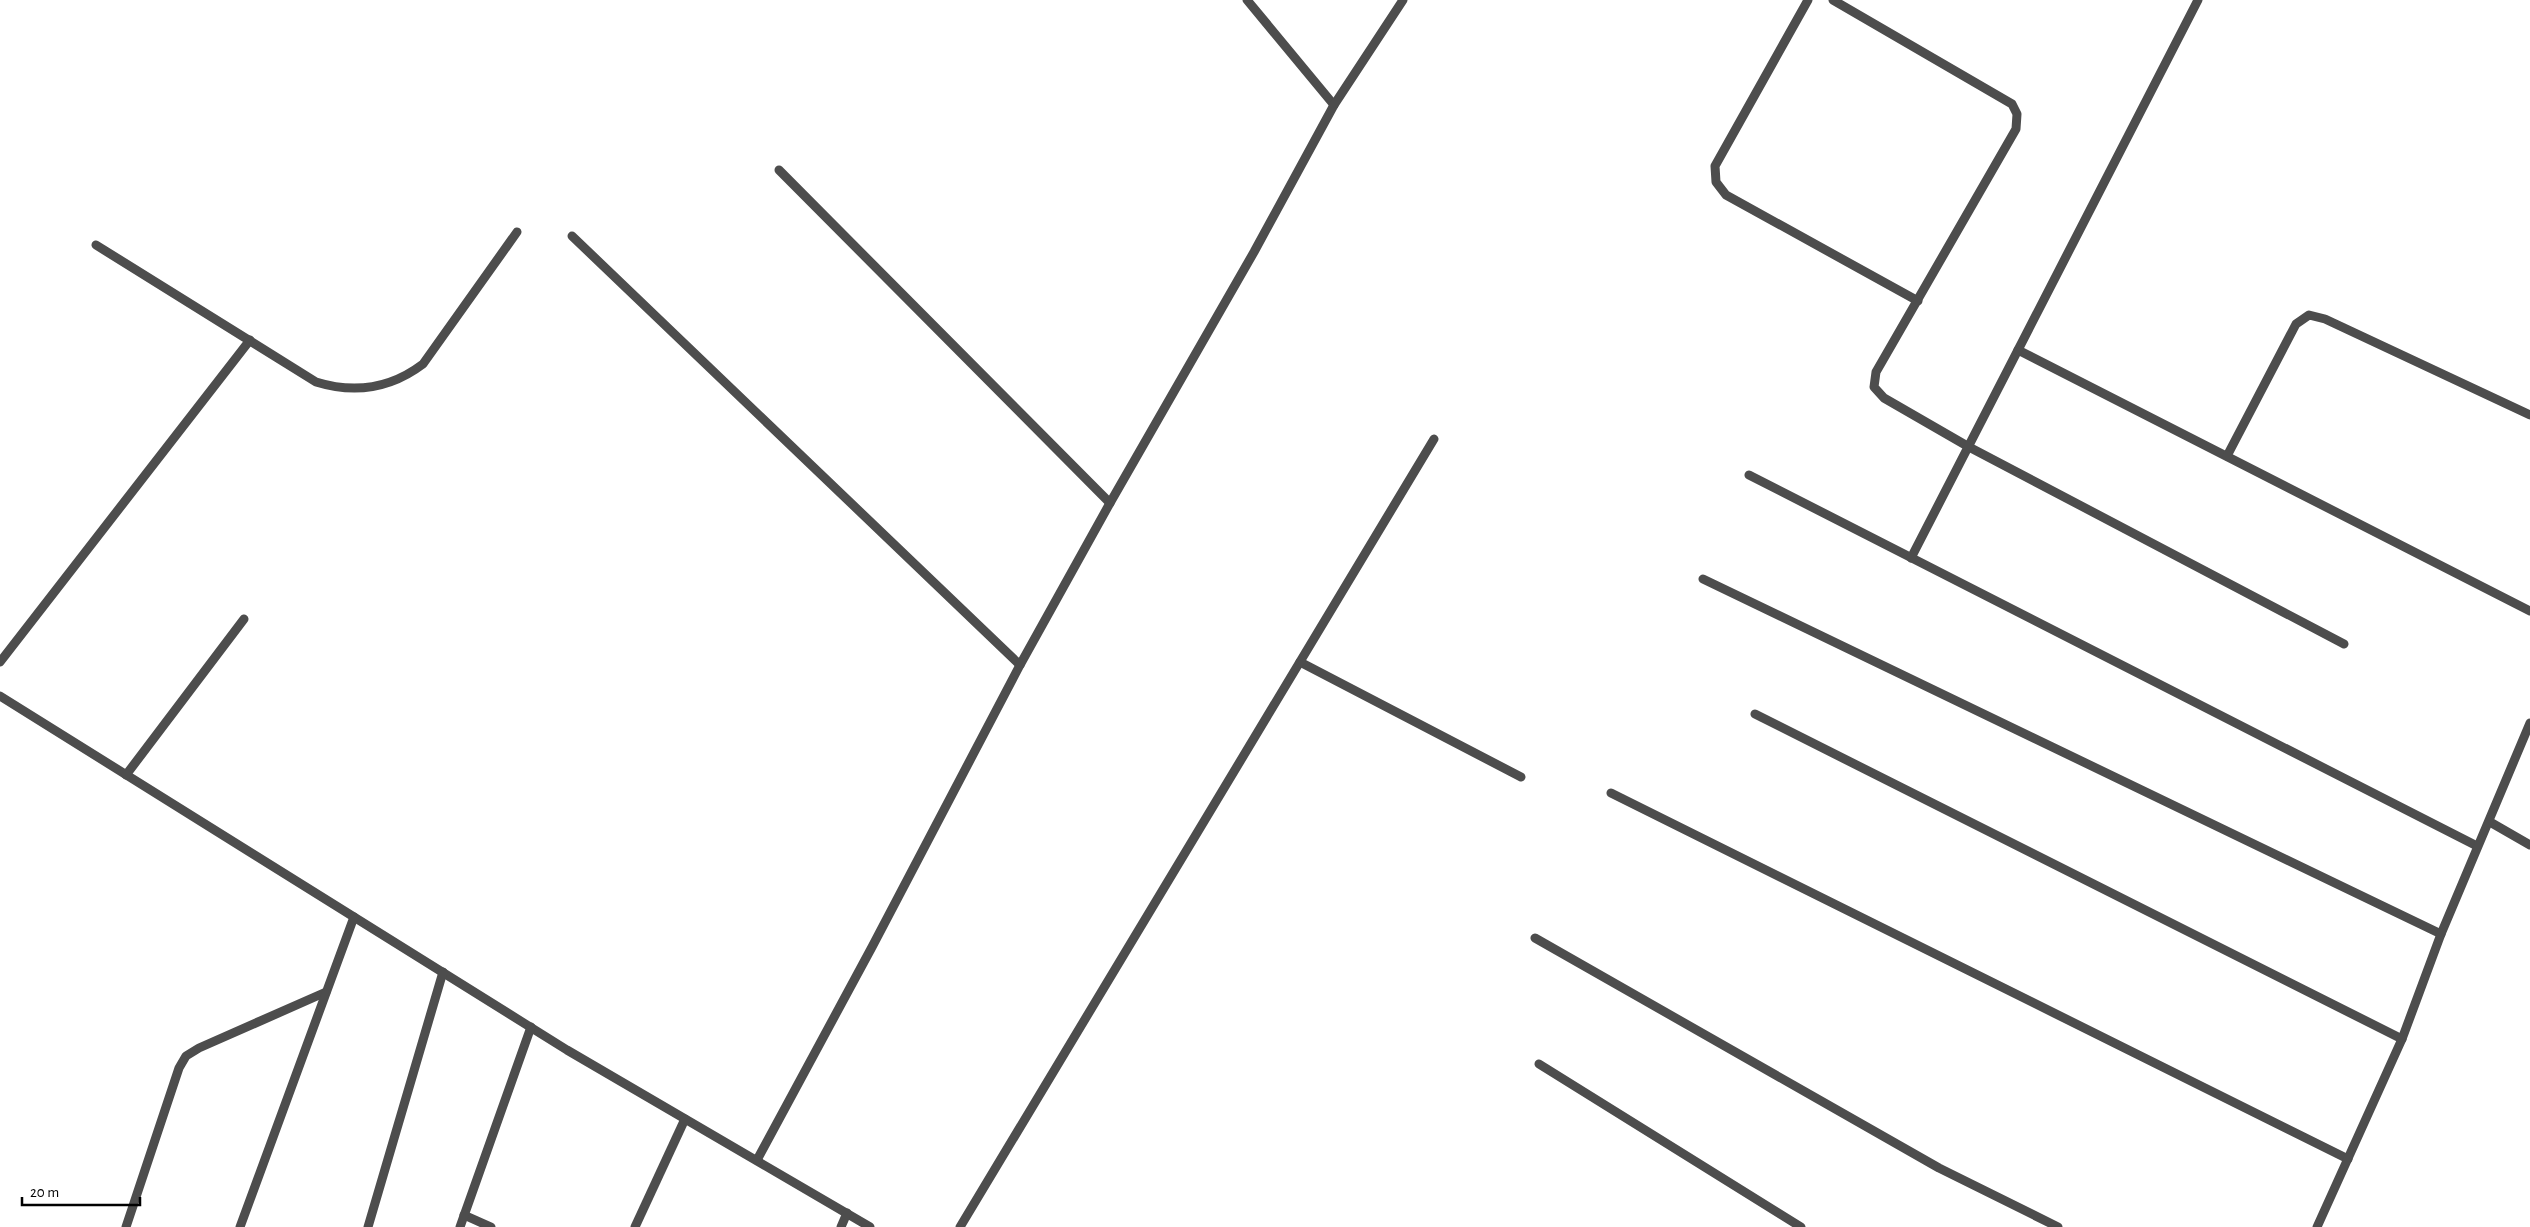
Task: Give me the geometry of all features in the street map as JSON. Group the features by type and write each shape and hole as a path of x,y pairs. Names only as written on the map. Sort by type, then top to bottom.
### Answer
{"street":[{"path":"1247,0 1334,105"},
{"path":"756,1160 872,948 1020,666 1110,503 1254,252 1334,105 1402,0"},
{"path":"1808,0 1715,166 1716,182 1726,195 1918,301"},
{"path":"1833,0 2012,104 2017,114 2016,129 1876,372 1874,387 1884,398 1969,447 2344,644"},
{"path":"1911,558 2198,0"},
{"path":"779,170 1110,503"},
{"path":"96,245 316,382 337,388 383,385 405,378 423,364 517,232"},
{"path":"572,236 1020,666"},
{"path":"2227,456 2296,324 2309,315 2325,319 2530,415"},
{"path":"0,662 250,340"},
{"path":"2018,350 2530,611"},
{"path":"960,1227 1434,439"},
{"path":"1748,475 2477,846"},
{"path":"1703,579 2441,934"},
{"path":"126,775 244,619"},
{"path":"1300,662 1522,777"},
{"path":"0,696 531,1027 870,1227"},
{"path":"1755,714 2402,1039"},
{"path":"2317,1227 2402,1039 2441,934 2477,846 2490,822 2505,778 2530,722"},
{"path":"1611,793 2348,1159"},
{"path":"2490,822 2530,844"},
{"path":"240,1227 354,917"},
{"path":"1535,938 1940,1168 2058,1227"},
{"path":"368,1227 443,972"},
{"path":"126,1227 179,1068 186,1056 198,1048 326,992"},
{"path":"460,1227 531,1027"},
{"path":"1539,1064 1801,1227"},
{"path":"635,1227 685,1119"},
{"path":"841,1227 846,1213"},
{"path":"464,1215 491,1227"}]}
